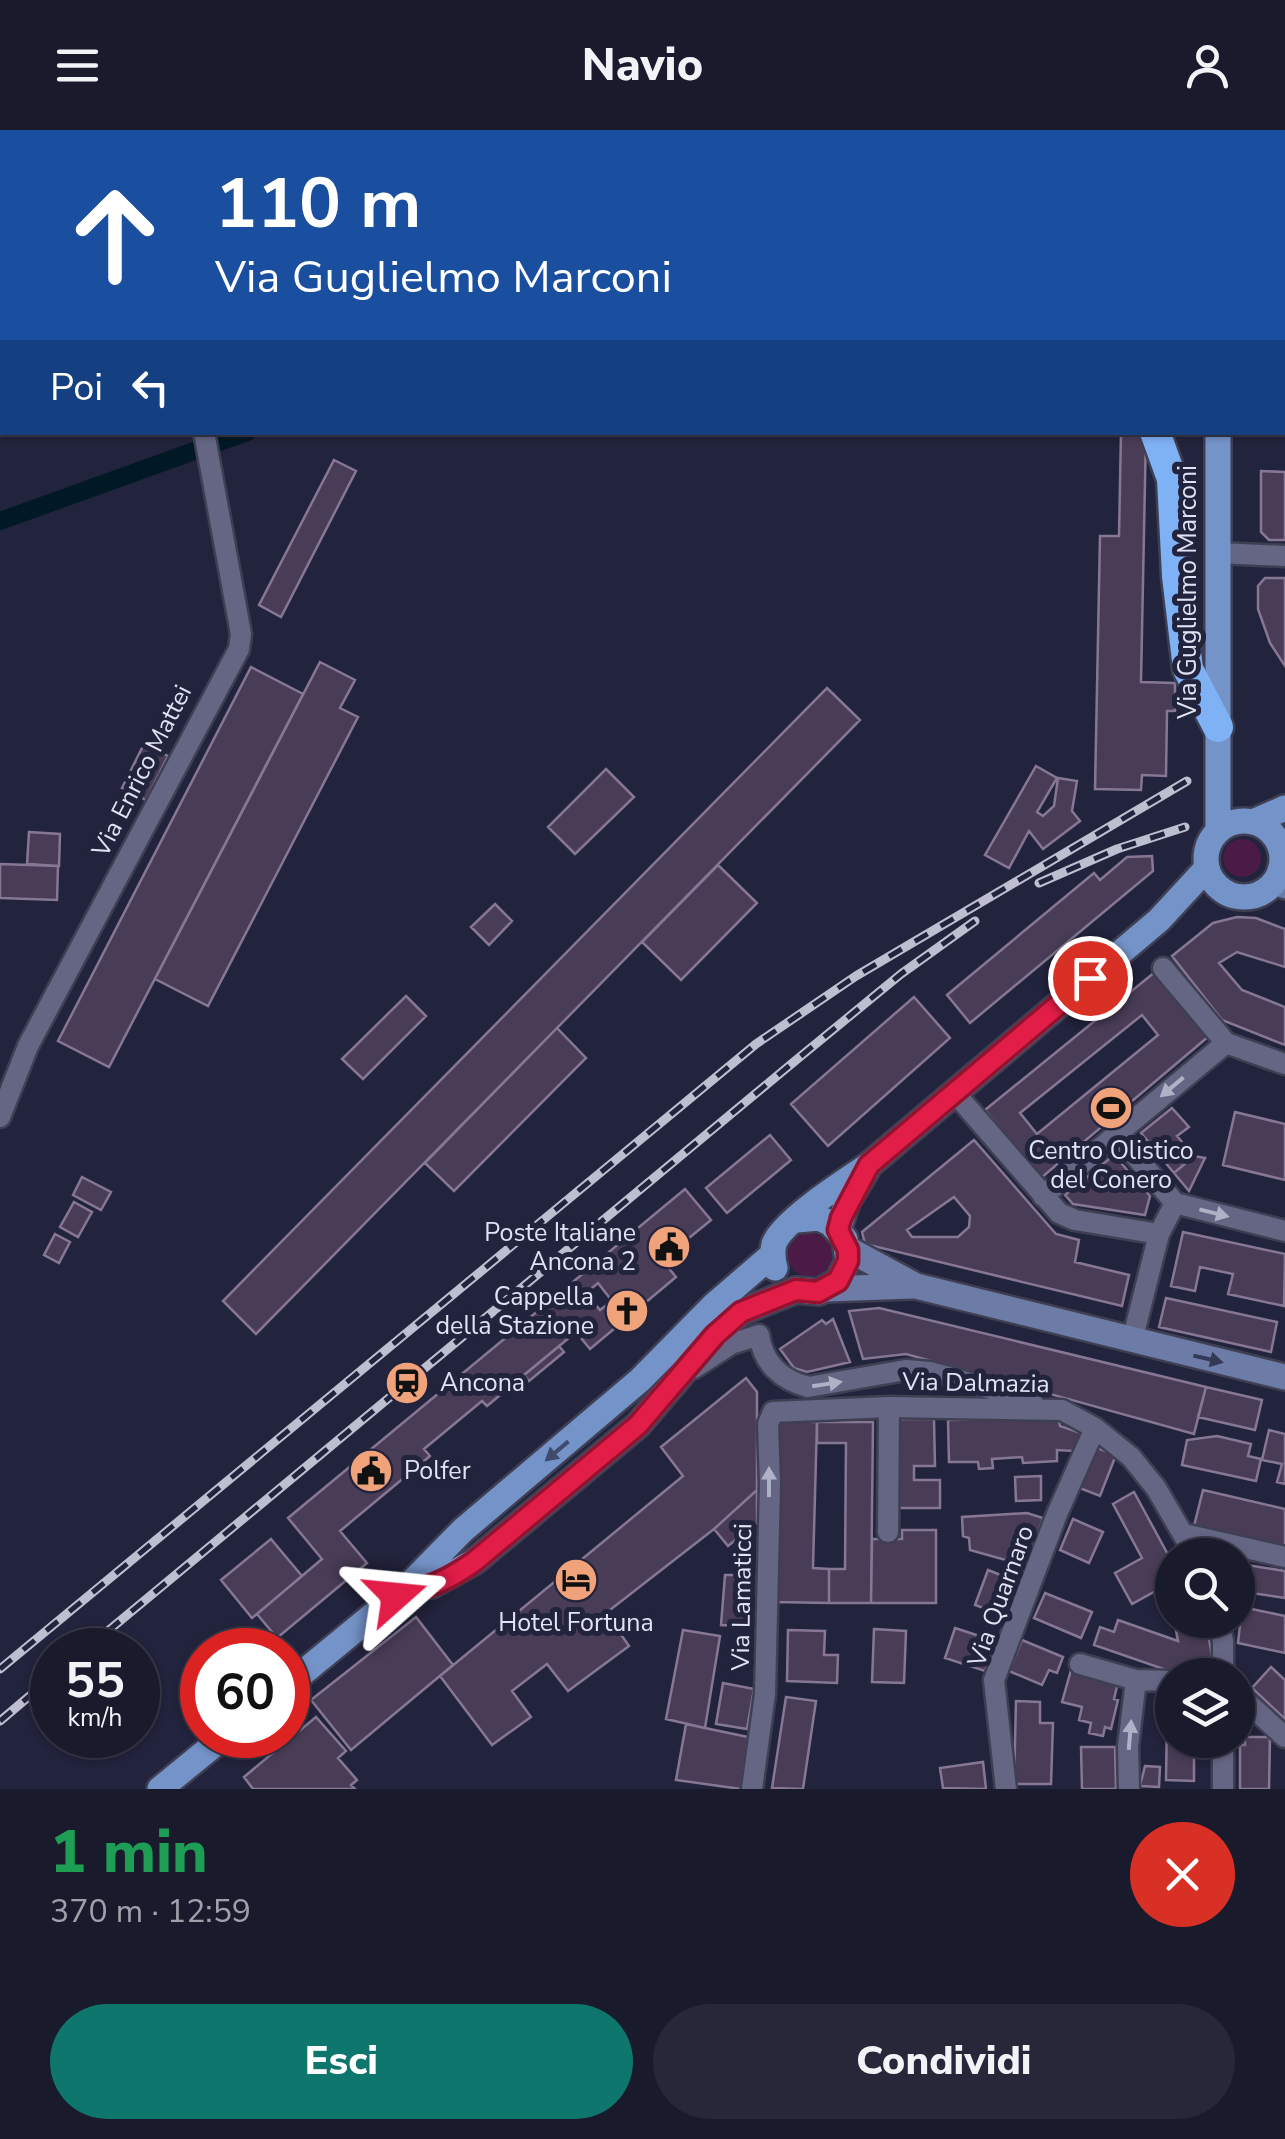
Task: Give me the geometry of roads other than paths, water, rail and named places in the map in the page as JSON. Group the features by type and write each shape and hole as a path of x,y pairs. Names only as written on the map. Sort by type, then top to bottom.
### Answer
{"highway":[{"path":"1156,435 1172,479 1177,576 1188,669 1219,739"}],"main road":[{"name":"Via Guglielmo Marconi","path":"1218,435 1218,831"},
{"name":"Via Guglielmo Marconi","path":"1219,739 1251,821"},
{"path":"1251,821 1274,835 1283,863 1270,886 1242,897 1227,893 1214,882 1207,868 1208,847 1218,831 1232,822 1251,821 1285,808"},
{"path":"310,1667 407,1587 462,1530 631,1388 712,1306 772,1255 779,1234 832,1188 869,1165 1159,920 1207,868"},
{"path":"1159,920 1227,893"},
{"path":"826,1289 844,1272 847,1202 869,1165"},
{"path":"797,1220 819,1218 843,1240 916,1286"},
{"path":"772,1255 779,1276 796,1290 807,1293 916,1286 1284,1374"},
{"path":"407,1587 426,1586 463,1570 638,1425 715,1335 741,1312 796,1290"},
{"path":"160,1789 198,1758"}],"street":[{"name":"Via Enrico Mattei","path":"0,1117 28,1046 239,649 241,634 205,435"},
{"path":"1219,552 1285,556"},
{"path":"1164,968 1226,1042 1285,1064"},
{"path":"1042,1196 1226,1042"},
{"path":"954,1092 1058,1213 1075,1220 1159,1234"},
{"path":"1117,1134 1175,1203 1285,1231"},
{"path":"1132,1340 1159,1234 1175,1203"},
{"name":"Via Dalmazia","path":"674,1382 731,1344 759,1334 761,1353 777,1372 795,1384 808,1387 894,1371 930,1372 1062,1410 1096,1428 1131,1457 1156,1488 1186,1538"},
{"name":"Via Dalmazia","path":"778,1410 890,1406 1062,1410"},
{"name":"Via Dalmazia","path":"888,1532 890,1406"},
{"name":"Via Lamaticci","path":"752,1789 765,1694 768,1424 778,1410"},
{"name":"Via Quarnaro","path":"1006,1789 994,1680 1057,1514 1096,1428"},
{"path":"1184,1534 1285,1557"},
{"path":"1080,1664 1136,1680 1155,1680"},
{"path":"1130,1789 1128,1746 1136,1680"},
{"path":"1255,1709 1285,1736"},
{"path":"1223,1758 1223,1789"}],"waterway":[{"path":"0,521 239,435"}],"railway":[{"path":"0,1669 756,1044 856,976 1187,781"},
{"path":"1039,883 1117,849 1185,827"},
{"path":"112,1628 901,974 975,921"},
{"path":"0,1721 30,1696"}],"place":[{"name":"Centro Olistico del Conero","path":"1111,1108"},
{"name":"Poste Italiane Ancona 2","path":"669,1247"},
{"name":"Cappella della Stazione","path":"627,1311"},
{"name":"Ancona","path":"407,1383"},
{"name":"Polfer","path":"371,1471"},
{"name":"Hotel Fortuna","path":"576,1580"}]}
